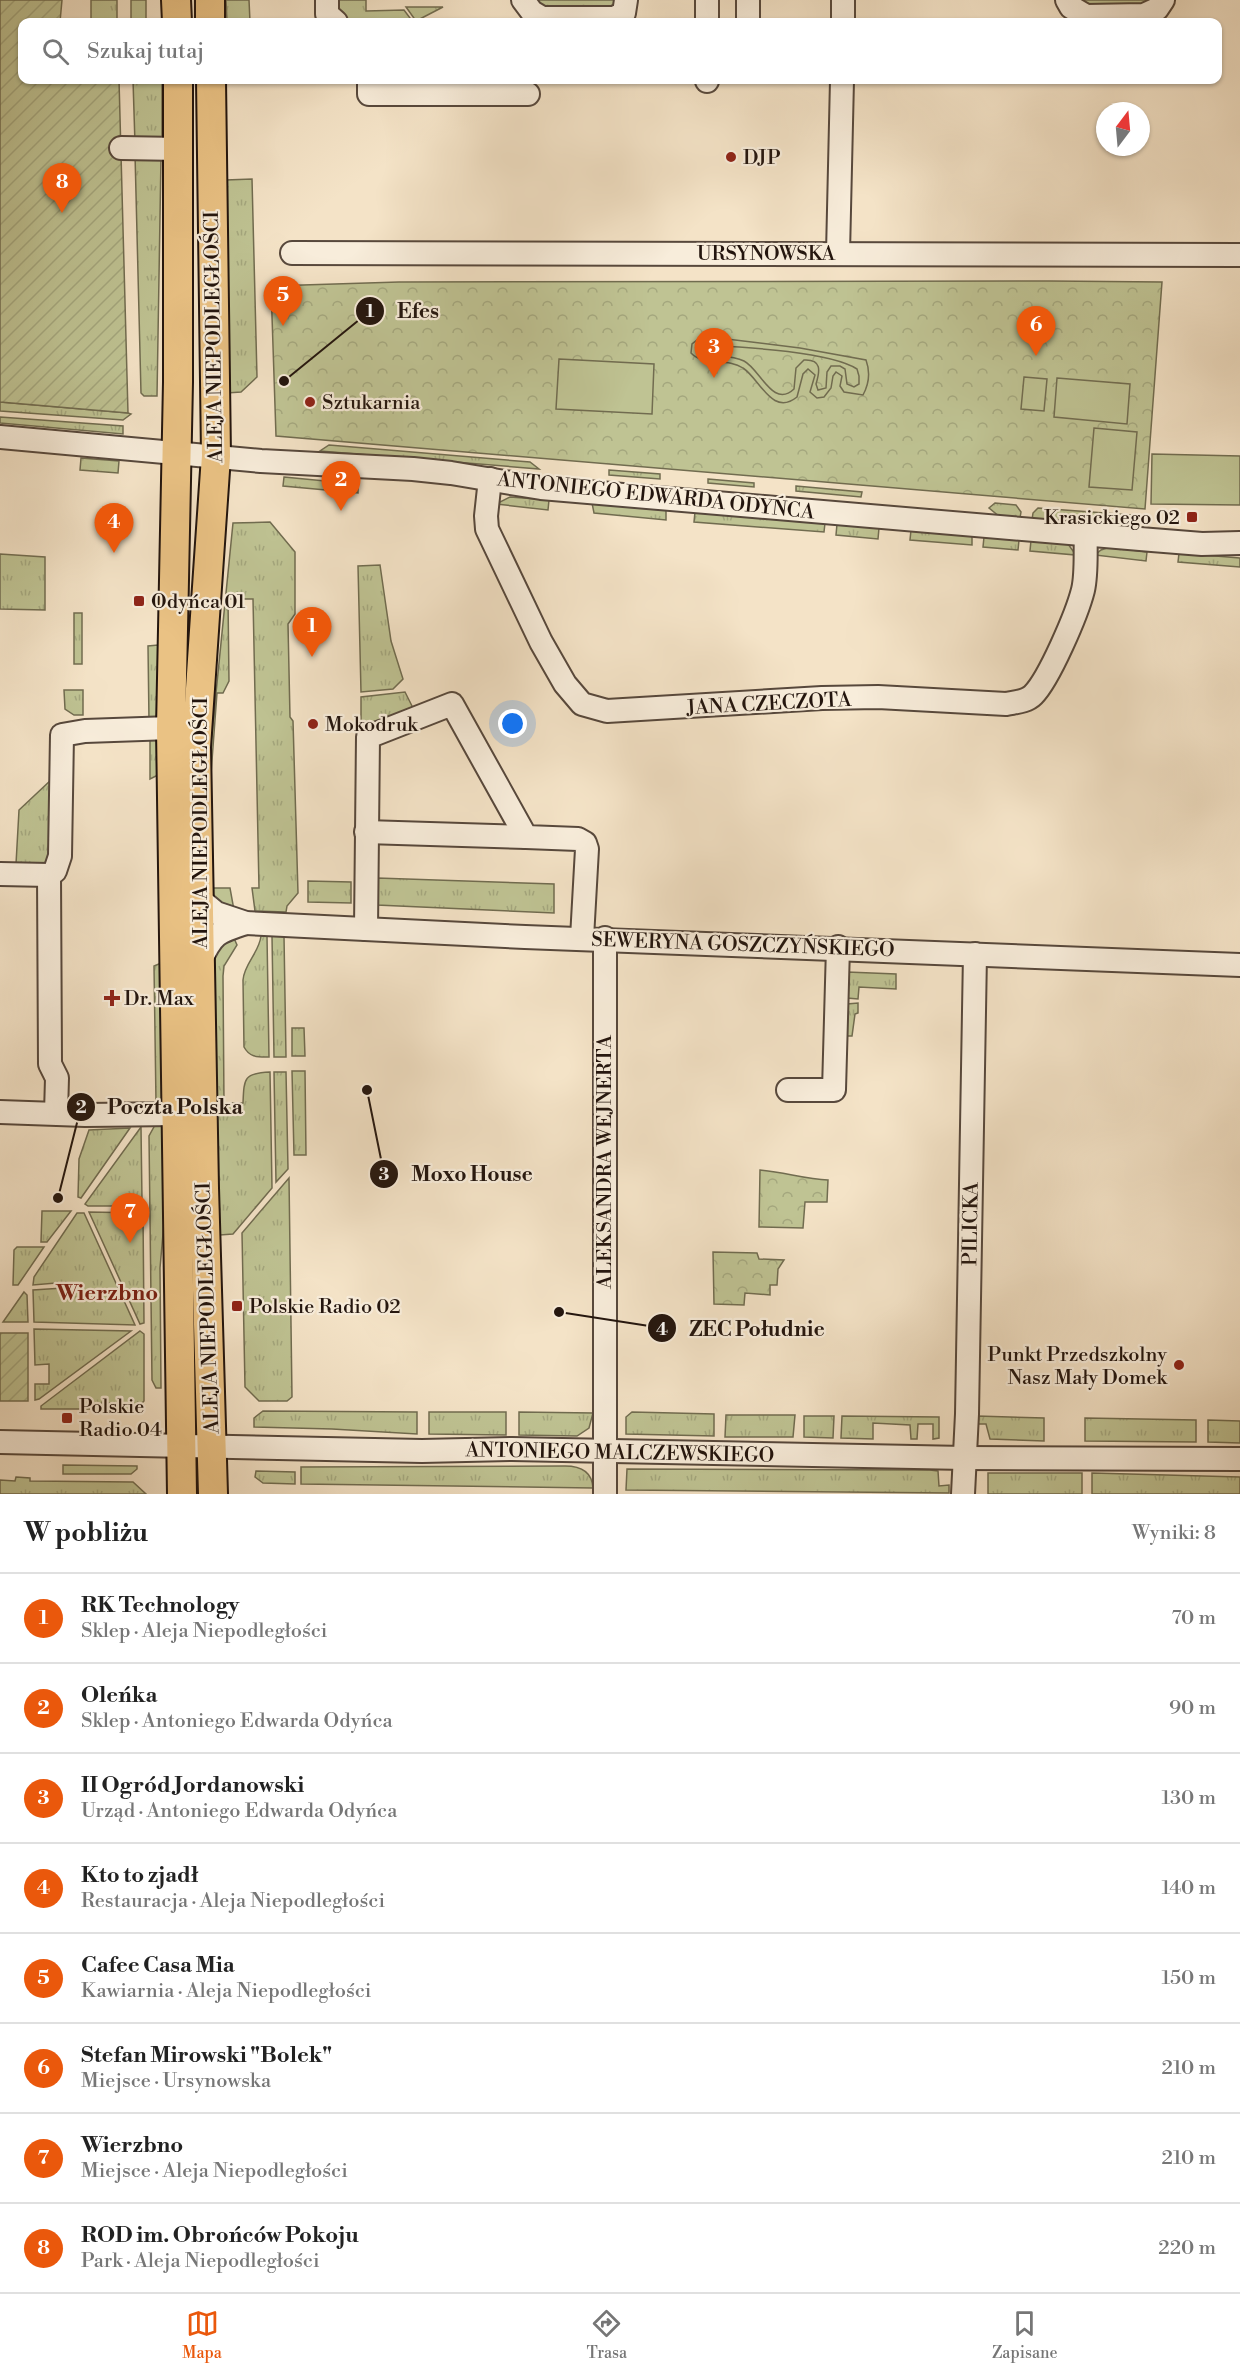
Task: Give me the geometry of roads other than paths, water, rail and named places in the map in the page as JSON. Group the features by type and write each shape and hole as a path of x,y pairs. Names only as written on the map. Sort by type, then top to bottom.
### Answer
{"main road":[{"path":"176,0 177,18"},
{"path":"210,0 210,18"},
{"name":"ALEJA NIEPODLEGŁOŚCI","path":"178,84 176,452 171,728 182,1494"},
{"name":"ALEJA NIEPODLEGŁOŚCI","path":"211,84 216,456 196,747 199,964 213,1494"}],"street":[{"path":"327,0 327,14 332,18"},
{"path":"523,0 532,12 542,18 619,17 626,9 626,0"},
{"path":"707,0 707,18"},
{"path":"748,0 748,18"},
{"path":"843,0 843,18"},
{"path":"1067,0 1071,7 1086,16 1144,15 1157,9 1163,0"},
{"path":"369,84 369,94 528,94"},
{"path":"838,253 842,84"},
{"path":"121,147 178,149"},
{"name":"URSYNOWSKA","path":"292,253 1240,255"},
{"name":"ANTONIEGO EDWARDA ODYŃCA","path":"0,437 279,462 414,469 541,488 1202,544 1240,543"},
{"name":"JANA CZECZOTA","path":"490,479 487,529 541,642 565,684 582,705 607,711 822,698 878,697 1006,704 1020,702 1032,697 1046,676 1078,606 1083,588 1086,534"},
{"path":"366,929 368,737 452,704 526,837"},
{"path":"0,874 49,875 56,871 60,856 62,735 85,731 171,728"},
{"path":"366,832 578,839 586,846 582,938"},
{"path":"49,875 50,1064 57,1078 57,1113"},
{"name":"SEWERYNA GOSZCZYŃSKIEGO","path":"198,898 216,913 246,923 1240,965"},
{"name":"SEWERYNA GOSZCZYŃSKIEGO","path":"199,964 214,936 246,923"},
{"name":"ALEKSANDRA WEJNERTA","path":"605,938 605,1494"},
{"path":"788,1090 834,1090 838,947"},
{"name":"PILICKA","path":"963,1494 975,954"},
{"path":"0,1113 178,1114"},
{"name":"ANTONIEGO MALCZEWSKIEGO","path":"0,1442 212,1447 604,1450 965,1458 1240,1459"}],"place":[{"name":"DJP","path":"731,157"},
{"name":"ROD im. Obrońców Pokoju","path":"62,213"},
{"name":"Cafee Casa Mia","path":"283,326"},
{"name":"Stefan Mirowski \"Bolek\"","path":"1036,356"},
{"name":"II Ogród Jordanowski","path":"714,378"},
{"name":"Efes","path":"284,381"},
{"name":"Sztukarnia","path":"310,402"},
{"name":"Oleńka","path":"341,511"},
{"name":"Krasickiego 02","path":"1192,517"},
{"name":"Kto to zjadł","path":"114,553"},
{"name":"Odyńca 01","path":"139,601"},
{"name":"RK Technology","path":"312,657"},
{"name":"Mokodruk","path":"313,724"},
{"name":"Dr. Max","path":"112,998"},
{"name":"Moxo House","path":"367,1090"},
{"name":"Poczta Polska","path":"58,1198"},
{"name":"Wierzbno","path":"130,1243"},
{"name":"Polskie Radio 02","path":"237,1306"},
{"name":"ZEC Południe","path":"559,1312"},
{"name":"Punkt Przedszkolny Nasz Mały Domek","path":"1179,1365"},
{"name":"Polskie Radio 04","path":"67,1418"}],"district":[{"name":"Wierzbno","path":"107,1292"}]}
